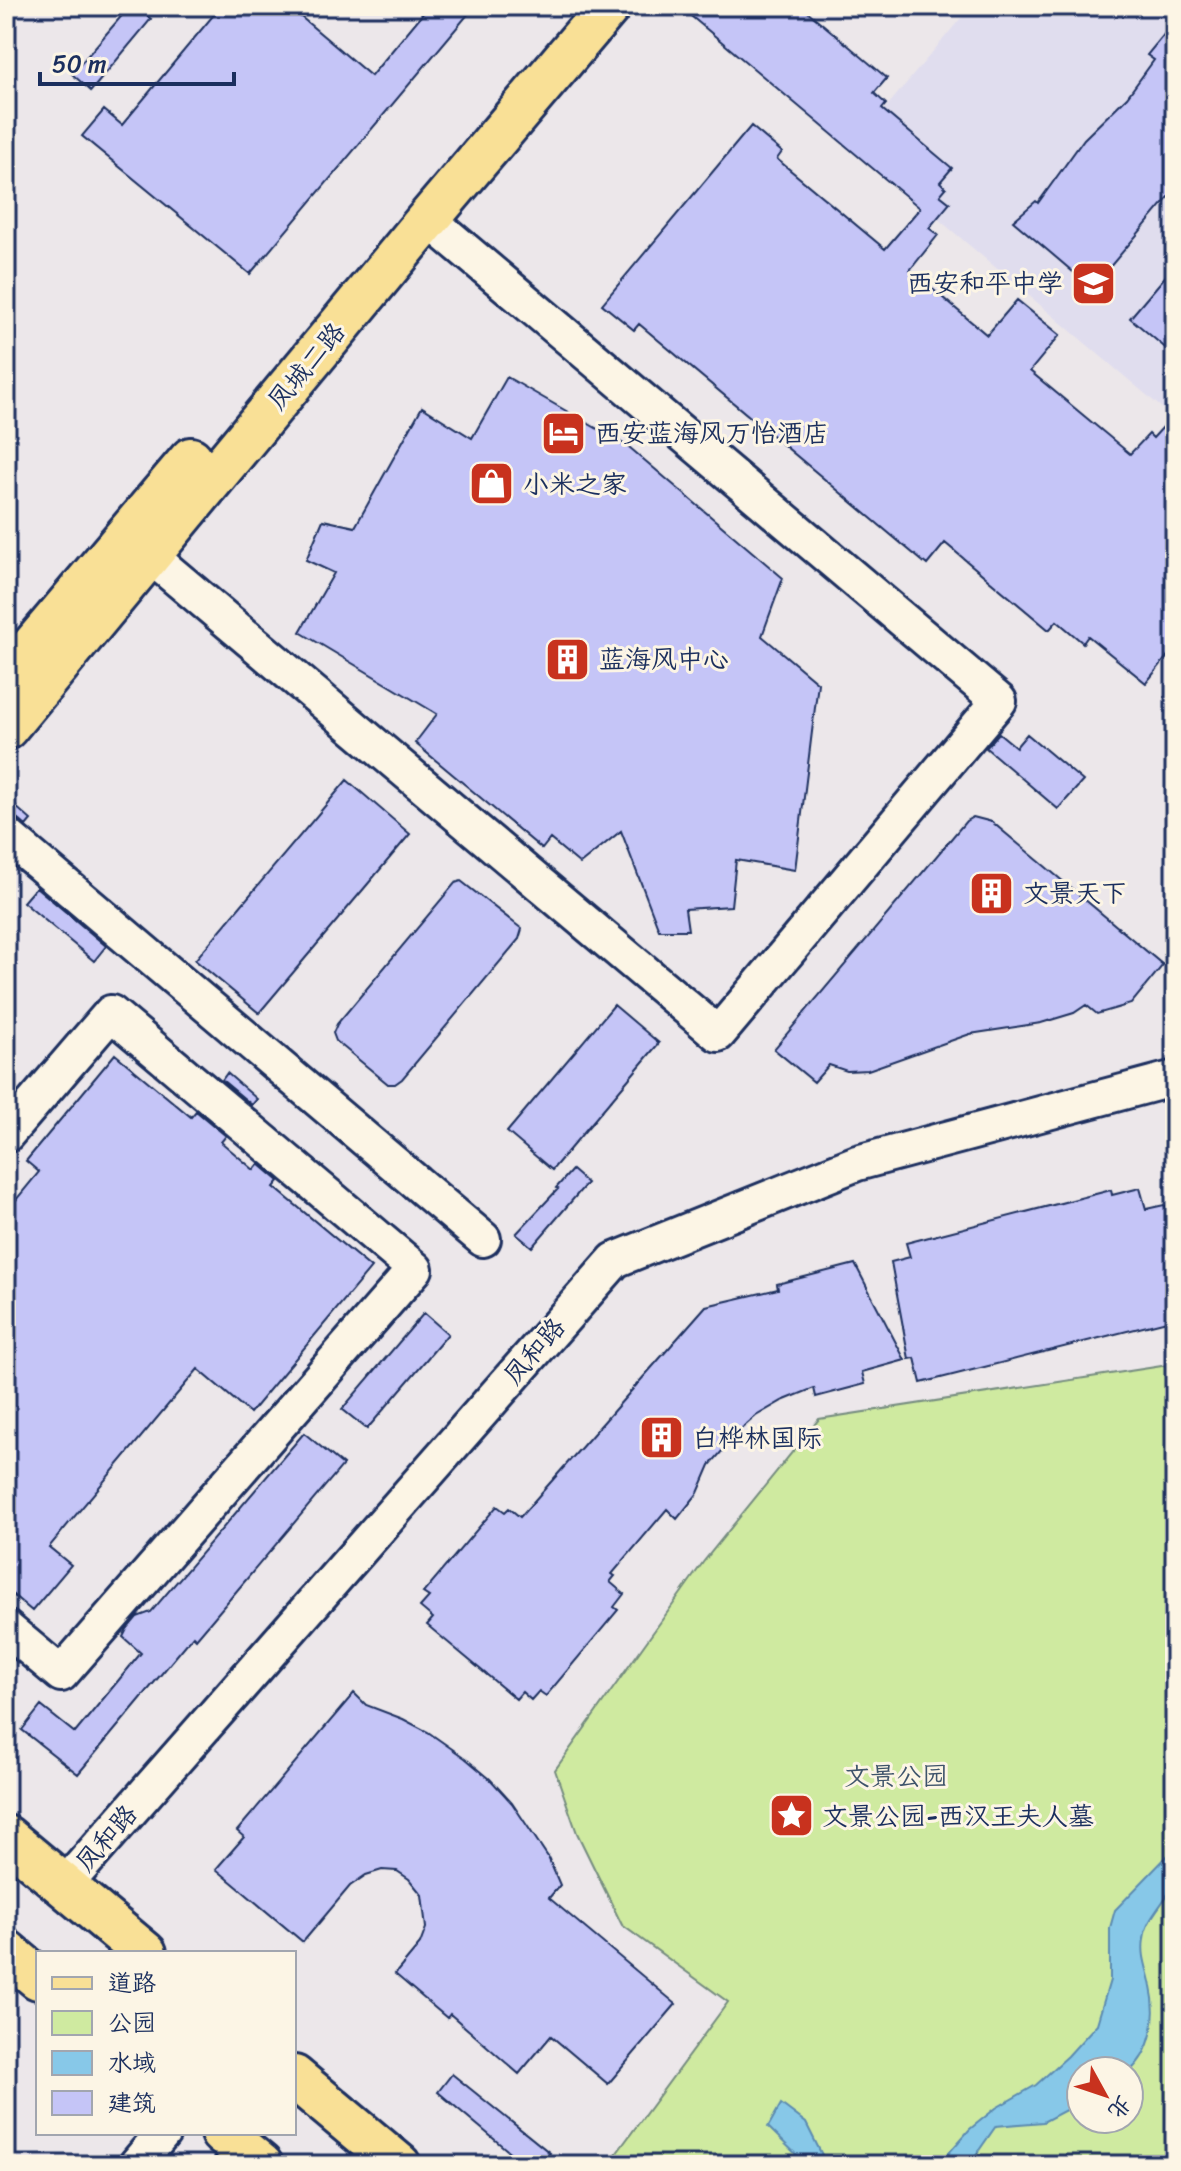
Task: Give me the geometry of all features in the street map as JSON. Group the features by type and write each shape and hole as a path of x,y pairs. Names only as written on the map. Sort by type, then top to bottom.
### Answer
{"main road":[{"name":"凤城二路","path":"6,678 574,6"},
{"name":"凤城二路","path":"6,728 609,6"},
{"path":"6,1837 143,1951"},
{"path":"6,1951 36,1976"},
{"path":"296,2079 399,2165"},
{"path":"224,2135 261,2165"}],"street":[{"path":"149,555 718,1034 999,701 428,219"},
{"path":"6,835 483,1239"},
{"path":"6,1135 111,1013 415,1269 61,1674 6,1628"},
{"name":"凤和路","path":"64,1886 615,1260 857,1163 1175,1078"},
{"path":"136,2165 161,2135"}],"shaded area":[{"name":"西安和平中学","path":"971,6 1175,6 1175,419 853,147"}],"green space":[{"name":"文景公园","path":"1175,1364 1175,2165 608,2165 728,2002 622,1925 577,1833 555,1770 704,1561 819,1419"}],"water":[{"path":"1175,1848 1175,1881 1145,1931 1144,1957 1154,2010 1151,2033 1143,2054 1069,2055 1097,2024 1110,1980 1110,1928 1115,1910"},
{"path":"1065,2059 1065,2110 1043,2122 996,2126 972,2165 938,2165 970,2129 996,2108 1036,2085"},
{"path":"781,2104 806,2123 827,2165 807,2165 768,2127"}],"building":[{"path":"130,6 135,6 151,19 91,91 72,74"},
{"path":"221,6 288,6 371,76 429,6 475,6 250,274 82,136 104,110 122,125"},
{"path":"679,6 801,6 887,78 874,93 886,104 882,109 952,168 940,182 946,188 940,195 950,203 929,228 938,235 910,270 987,335 1017,300 1060,335 1030,371 1130,454 1149,434 1153,438 1164,426 1175,436 1175,647 1146,683 1088,636 1083,643 1057,621 1049,630 945,543 927,565 639,324 634,330 602,304 751,126 782,152 777,159 885,249 920,208"},
{"path":"1175,21 1175,190 1092,288 1013,221 1036,201 1038,203 1084,139 1127,97 1154,60 1147,55"},
{"path":"1175,265 1175,356 1130,318"},
{"name":"蓝海风中心","path":"507,377 629,447 783,578 762,636 818,683 795,870 736,860 731,906 685,909 688,930 659,930 621,831 580,864 550,839 542,849 415,743 437,714 300,632 334,573 306,560 323,520 355,527 422,407 472,438"},
{"path":"999,733 1016,747 1027,734 1083,781 1058,809 986,748"},
{"path":"347,780 410,834 259,1013 195,960"},
{"path":"6,798 31,820 26,826 18,819 6,816"},
{"name":"文景天下","path":"973,817 992,822 1163,965 1131,1004 1097,1014 1086,1005 1074,1013 1041,1023 970,1034 868,1070 847,1071 829,1065 814,1082 774,1049 966,821"},
{"path":"461,881 522,929 519,939 402,1079 388,1084 336,1041 333,1033 337,1024 455,883"},
{"path":"36,887 106,946 94,961 23,902"},
{"path":"614,1005 659,1043 552,1170 507,1132"},
{"path":"115,1054 191,1117 196,1111 226,1136 221,1142 254,1170 259,1164 279,1181 274,1187 371,1268 250,1413 198,1369 49,1547 71,1565 32,1611 6,1589 6,1212 39,1172 26,1161"},
{"path":"227,1073 257,1099 252,1105 222,1080"},
{"path":"572,1170 587,1183 532,1247 516,1234"},
{"path":"1140,1188 1146,1209 1164,1205 1175,1214 1175,1319 921,1383 915,1358 909,1359 891,1262 910,1257 906,1243 1111,1190 1112,1195"},
{"name":"白桦林国际","path":"855,1264 905,1360 862,1372 865,1384 816,1397 814,1388 782,1401 741,1429 710,1465 698,1493 677,1519 667,1509 612,1574 615,1576 610,1582 624,1594 614,1607 618,1610 546,1696 539,1691 531,1700 522,1692 516,1699 427,1625 433,1618 420,1607 429,1597 423,1593 497,1506 505,1512 509,1508 520,1517 706,1306 778,1289 777,1284"},
{"path":"424,1313 448,1334 367,1429 342,1409"},
{"path":"304,1433 343,1465 196,1639 193,1636 78,1774 22,1730 41,1706 75,1733 141,1653 123,1637 127,1629 137,1617 151,1612"},
{"path":"354,1693 366,1705 428,1732 490,1779 512,1803 548,1857 560,1885 549,1898 676,2004 608,2084 551,2036 519,2074 450,2014 447,2018 395,1974 420,1944 426,1928 422,1895 409,1879 397,1871 382,1870 366,1875 350,1886 303,1942 216,1869 244,1837 237,1831"},
{"path":"452,2074 550,2153 540,2165 525,2165 438,2092"}],"place":[{"name":"西安和平中学","path":"1094,283"},
{"name":"西安蓝海风万怡酒店","path":"564,433"},
{"name":"小米之家","path":"492,484"},
{"name":"蓝海风中心","path":"568,659"},
{"name":"文景天下","path":"992,893"},
{"name":"白桦林国际","path":"661,1438"},
{"name":"文景公园-西汉王夫人墓","path":"791,1816"}]}
